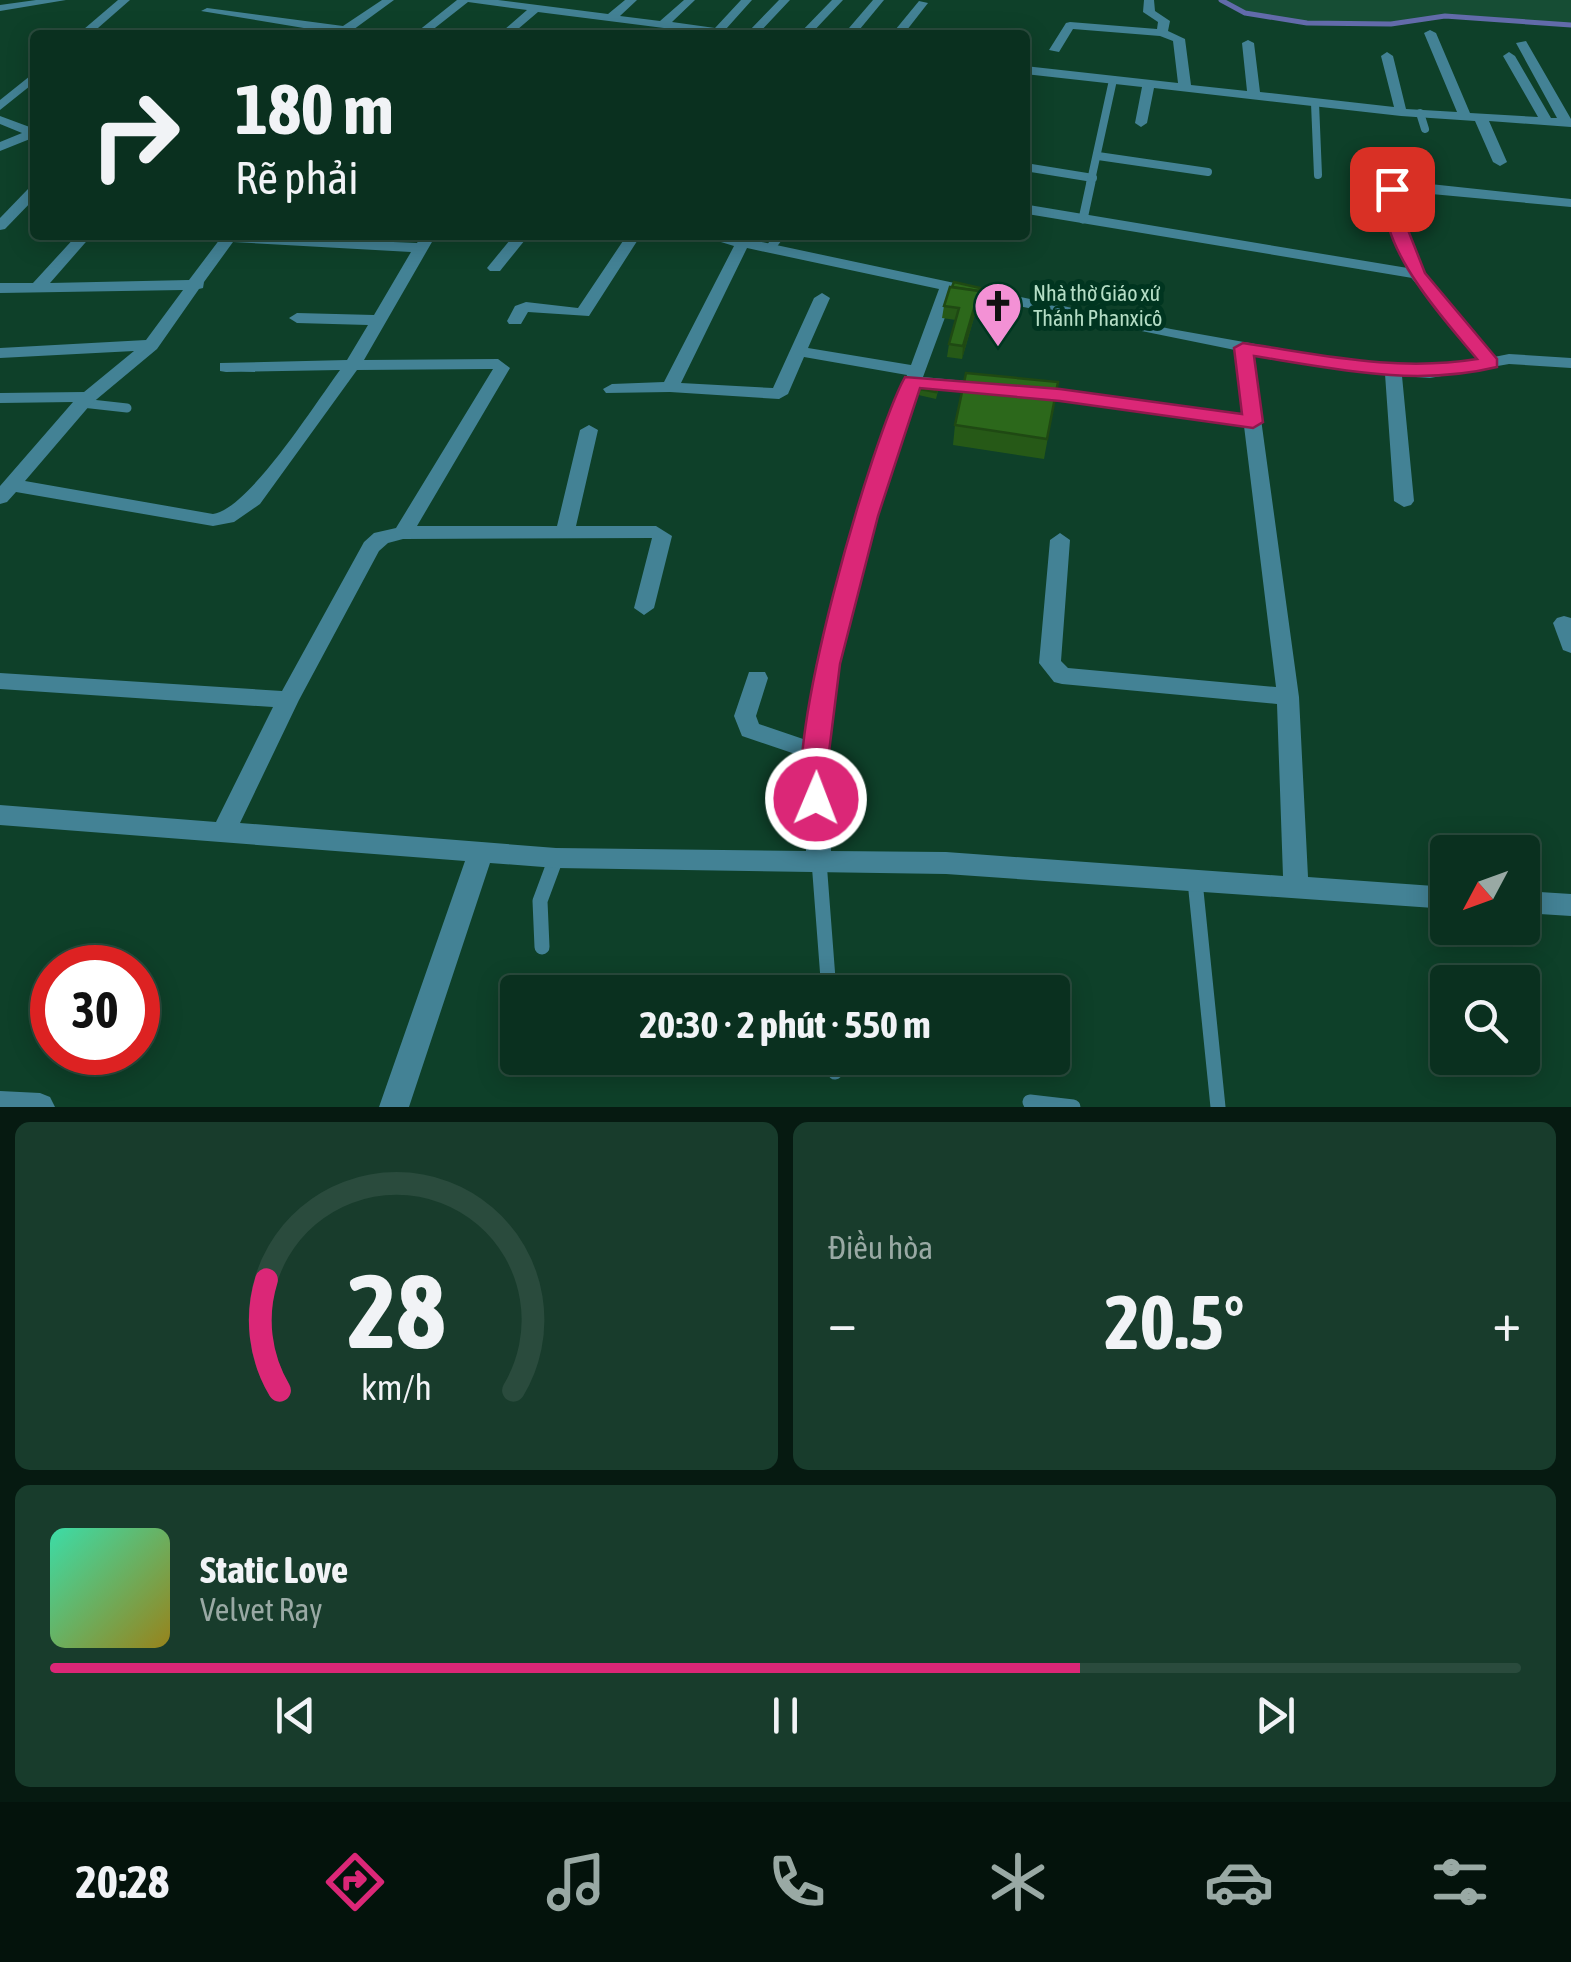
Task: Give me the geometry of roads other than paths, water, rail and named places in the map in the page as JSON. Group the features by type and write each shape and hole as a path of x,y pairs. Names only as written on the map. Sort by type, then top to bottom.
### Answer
{"street":[{"path":"0,9 61,0"},
{"path":"89,30 124,0"},
{"path":"345,30 389,0"},
{"path":"425,30 464,0"},
{"path":"472,0 704,30"},
{"path":"561,12 573,0"},
{"path":"606,30 632,0"},
{"path":"663,24 690,0"},
{"path":"720,30 747,0"},
{"path":"754,30 785,0"},
{"path":"809,30 838,0"},
{"path":"852,30 879,0"},
{"path":"1149,0 1149,12 1164,21 1162,33"},
{"path":"901,30 923,2"},
{"path":"508,30 527,5"},
{"path":"1055,50 1076,9"},
{"path":"207,12 332,30"},
{"path":"268,30 283,20"},
{"path":"1070,25 1179,38 1185,89"},
{"path":"1430,32 1500,162"},
{"path":"1248,43 1254,97"},
{"path":"1030,71 1420,114 1568,123 1522,43"},
{"path":"1387,56 1402,112"},
{"path":"1509,56 1548,123"},
{"path":"0,106 30,80"},
{"path":"1142,122 1148,85"},
{"path":"0,120 30,131"},
{"path":"0,147 30,135"},
{"path":"1490,363 1416,274 1400,230 1392,189 1396,186 1571,203"},
{"path":"0,226 30,194"},
{"path":"38,287 80,240"},
{"path":"6,492 85,400 151,345 198,286 227,240"},
{"path":"6,492 213,520 227,518 252,500 352,365 424,242 359,240"},
{"path":"495,268 518,240"},
{"path":"515,322 526,307 583,313 631,240"},
{"path":"732,240 776,241 948,284 1243,348 1394,372 1430,372 1520,359 1571,362"},
{"path":"670,388 743,242"},
{"path":"819,860 816,752 827,664 878,480 948,284"},
{"path":"0,288 198,286"},
{"path":"612,389 779,394 822,298"},
{"path":"298,318 379,320"},
{"path":"1,353 151,345"},
{"path":"1243,348 1288,697 1296,888"},
{"path":"798,351 1001,390"},
{"path":"226,367 498,364 502,368 403,532"},
{"path":"1394,372 1404,501"},
{"path":"1021,392 1253,422"},
{"path":"0,398 85,400"},
{"path":"565,533 589,430"},
{"path":"225,830 288,700 370,546 380,538 403,532 640,531 662,536 644,608"},
{"path":"1060,540 1052,670 1062,676 1288,697"},
{"path":"757,678 744,716 750,730 816,752"},
{"path":"0,682 288,700"},
{"path":"0,815 556,858 964,864 1430,897"},
{"path":"394,1107 481,852"},
{"path":"1540,903 1571,905"},
{"path":"0,1105 40,1107"}],"lane":[{"path":"1083,219 1112,80"},
{"path":"1315,103 1318,176"},
{"path":"1420,114 1425,128"},
{"path":"1098,156 1208,172"},
{"path":"1030,168 1094,178"},
{"path":"1030,210 1416,274"},
{"path":"85,400 127,408"},
{"path":"542,947 536,920 538,905 556,858"},
{"path":"819,860 828,975"},
{"path":"1195,881 1218,1107"},
{"path":"1030,1102 1072,1107"}],"waterway":[{"path":"1221,0 1245,13 1307,23 1391,24 1445,16 1571,25"}],"place":[{"name":"Nhà thờ Giáo xứ Thánh Phanxicô","path":"998,348"}]}
